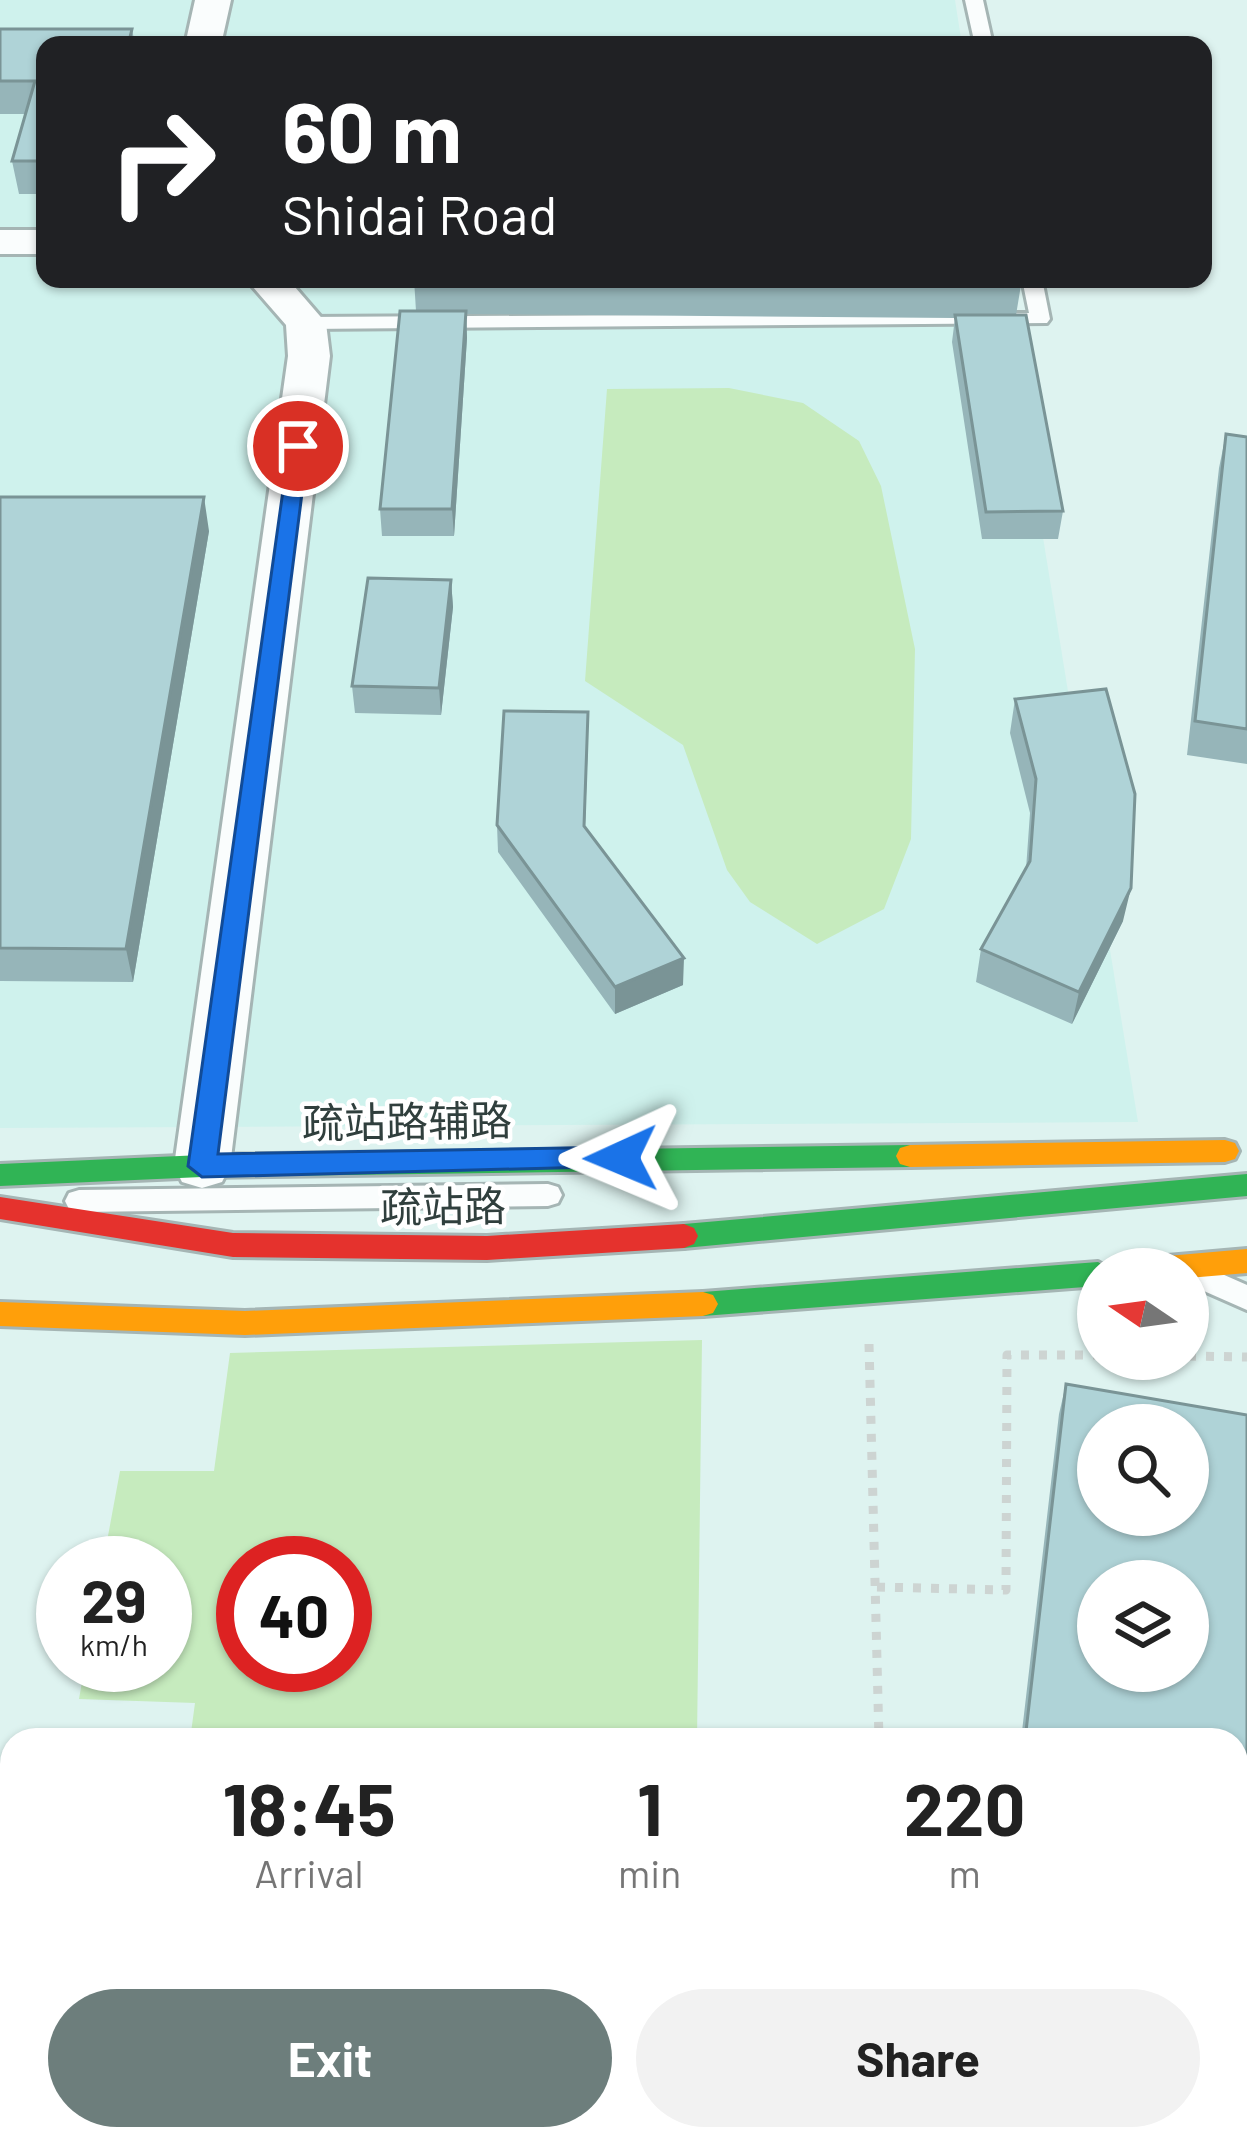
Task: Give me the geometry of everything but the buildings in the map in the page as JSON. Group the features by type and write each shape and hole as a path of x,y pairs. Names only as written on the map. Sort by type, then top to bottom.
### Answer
{"street":[{"path":"205,36 213,0"},
{"path":"0,242 36,242"},
{"path":"202,1166 310,356 306,322 274,288"},
{"name":"疏站路辅路","path":"0,1174 1133,1148 1247,1151"},
{"name":"疏站路","path":"0,1205 228,1244 406,1250 582,1244 1247,1185"},
{"path":"1209,1265 1247,1261"},
{"path":"0,1314 245,1322 868,1295 1077,1276"}],"lane":[{"path":"974,0 981,36"},
{"path":"306,322 1040,319 1034,288"},
{"path":"0,1205 548,1195"},
{"path":"1209,1282 1247,1298"}],"path":[{"path":"868,1295 879,1728"},
{"path":"877,1587 1006,1590 1007,1355 1077,1355"},
{"path":"1209,1356 1247,1357"}],"shaded area":[{"path":"0,0 955,0 961,36 36,36 36,288 1002,288 1138,1122 0,1128"}],"green space":[{"path":"729,388 803,403 859,441 881,486 915,649 911,839 884,909 817,944 750,902 727,870 683,745 585,681 607,389"},
{"path":"702,1340 697,1728 192,1728 195,1703 79,1699 80,1692 192,1692 192,1536 108,1536 120,1471 214,1471 230,1353"}],"traffic: fast":[{"path":"0,1175 202,1166 910,1156"},
{"path":"684,1236 1247,1185"},
{"path":"703,1304 1077,1276"}],"traffic: slow":[{"path":"910,1156 1225,1151"},
{"path":"1209,1264 1247,1261"},
{"path":"0,1314 245,1323 703,1304"}],"traffic: jam":[{"path":"0,1208 233,1245 487,1248 684,1236"}],"route":[{"path":"298,446 202,1166 621,1158"}]}
